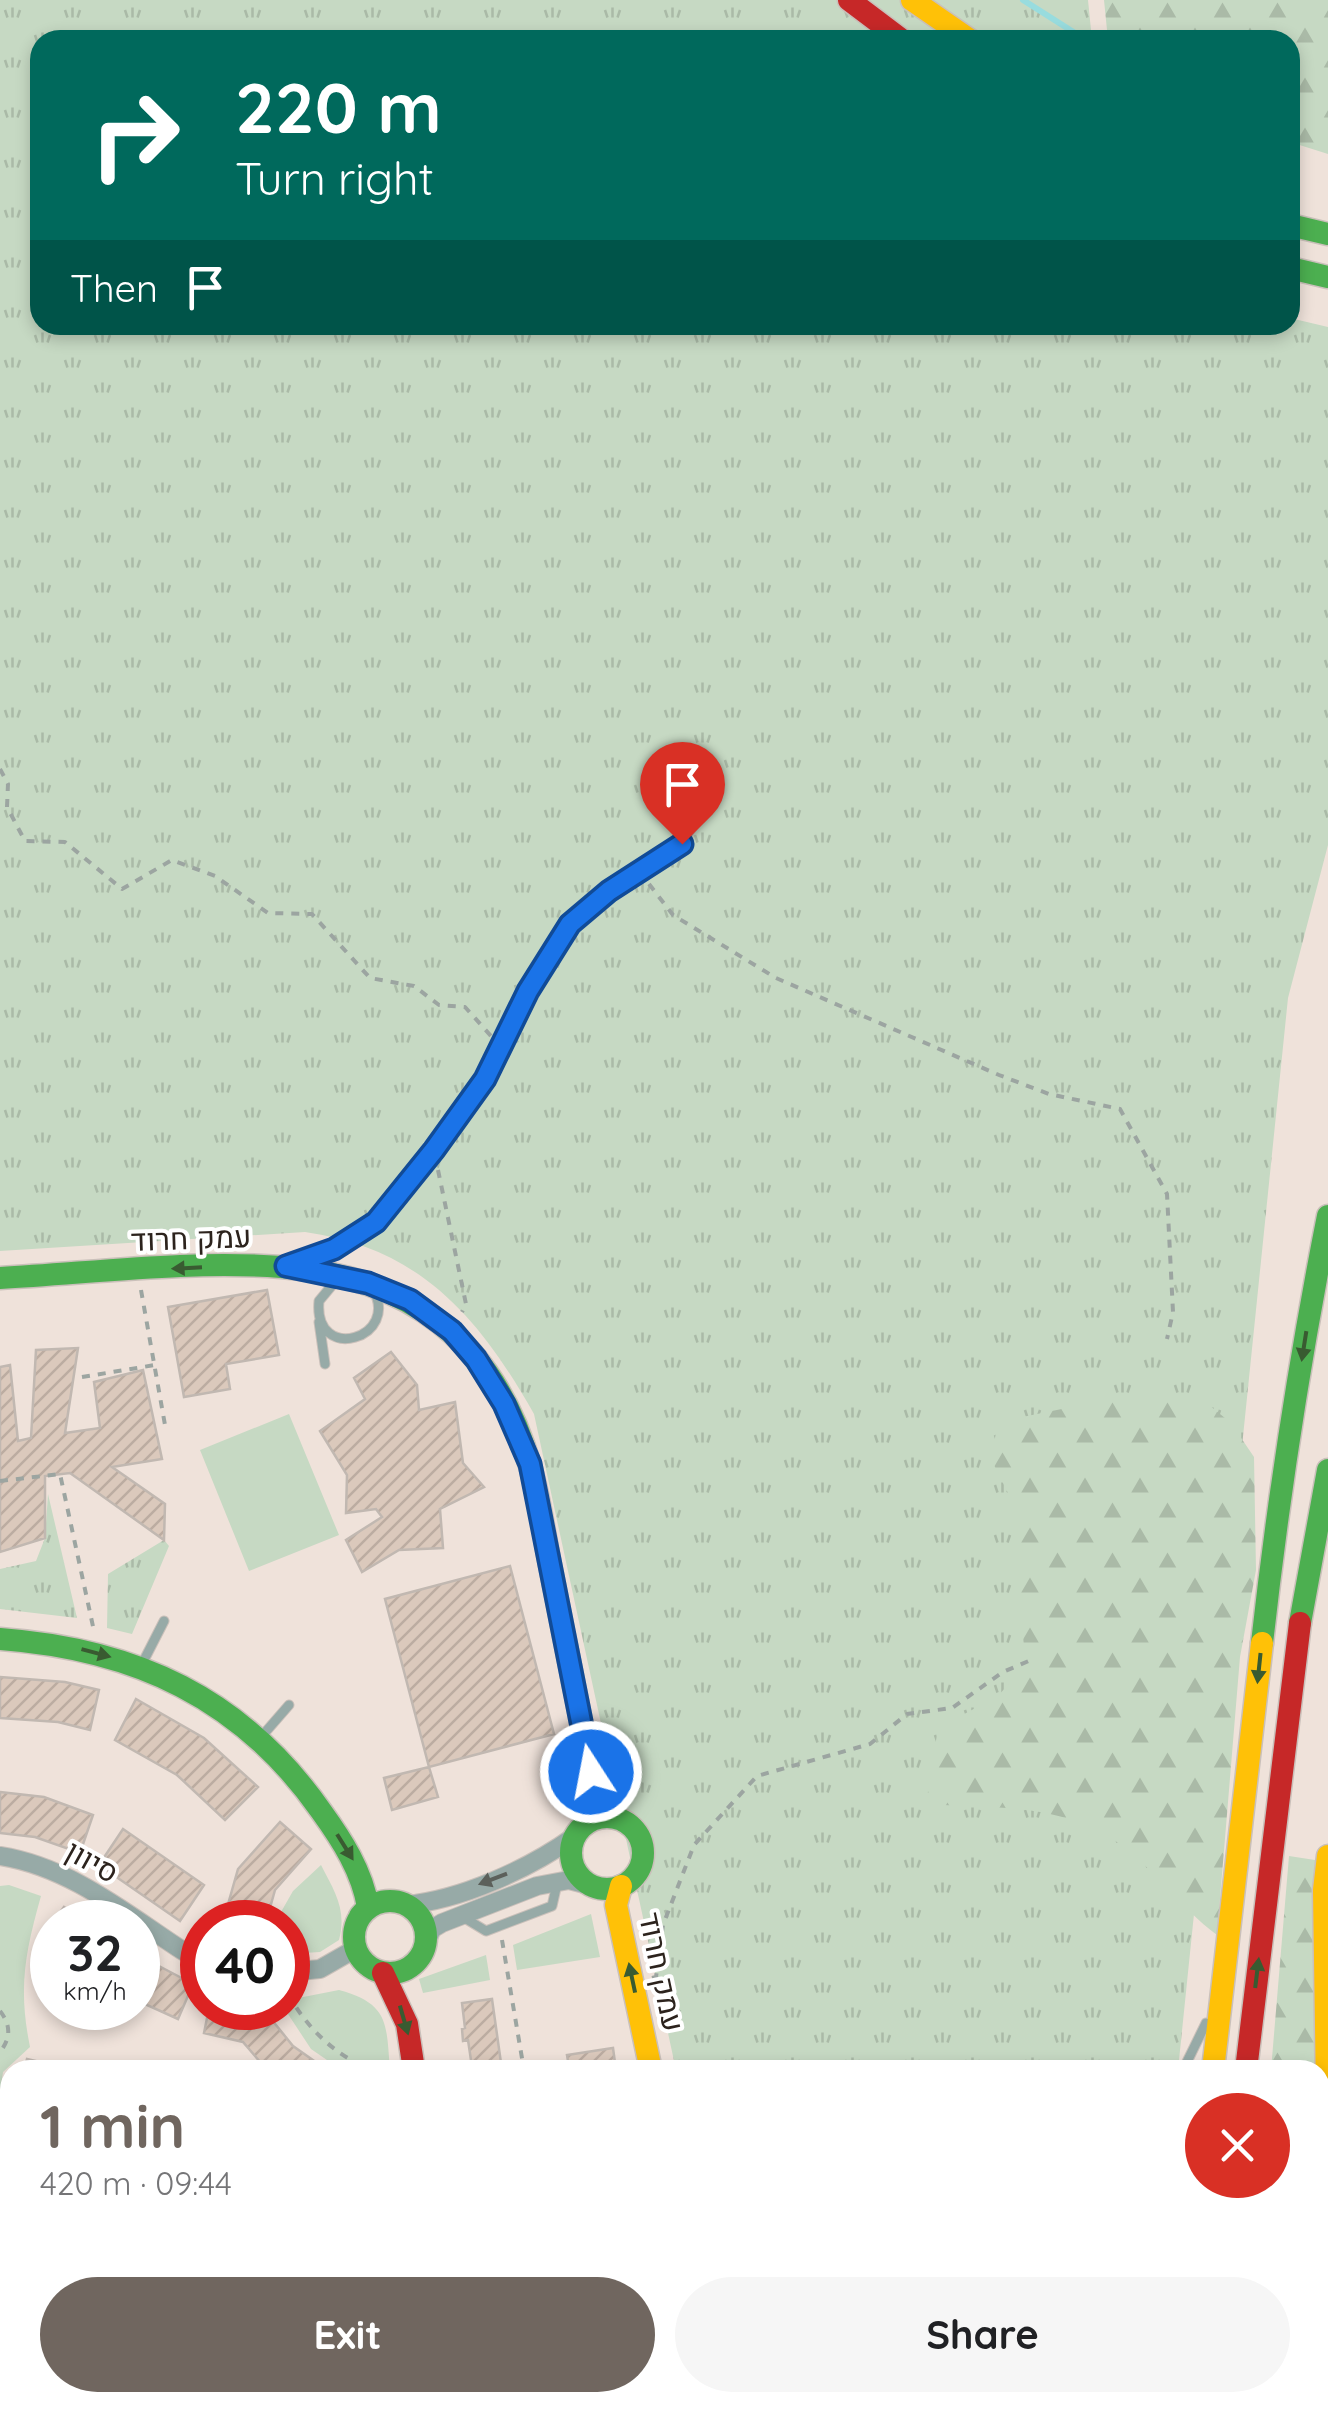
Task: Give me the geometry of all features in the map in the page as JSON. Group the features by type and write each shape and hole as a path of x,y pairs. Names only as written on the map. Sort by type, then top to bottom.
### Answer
{"main road":[{"path":"849,0 889,30"},
{"path":"912,0 956,30"},
{"path":"1300,227 1328,234"},
{"path":"1300,270 1328,277"},
{"path":"1214,2060 1272,1552 1328,1216"},
{"name":"עמק חרוד","path":"0,1278 286,1266 359,1281 410,1300 452,1331 476,1359 504,1404 530,1464 591,1772 606,1817"},
{"path":"1247,2060 1304,1590 1328,1470"},
{"path":"0,1639 56,1643 98,1652 181,1684 219,1707 260,1739 322,1810 356,1864 368,1907 360,1916 355,1927 355,1949 371,1968 382,1973 396,1974 414,1964 426,1942 420,1918 404,1905 381,1902 360,1916"},
{"path":"606,1817 631,1826 642,1845 639,1869 621,1886 604,1889 582,1879 571,1860 575,1836 594,1819 606,1817"},
{"path":"1327,2060 1324,1890 1328,1856"},
{"name":"עמק חרוד","path":"621,1886 616,1905 649,2060"},
{"path":"382,1973 407,2024 412,2060"}],"street":[{"path":"404,1905 434,1902 528,1866 575,1836"},
{"name":"סיוון","path":"0,1856 29,1860 60,1872 180,1949"},
{"path":"426,1942 432,1929 557,1882 569,1880 592,1886"},
{"path":"310,1970 320,1969 355,1949"}],"lane":[{"path":"286,1266 334,1249 376,1222 485,1079 528,991 570,924 609,891 682,844 700,816"},
{"path":"319,1320 339,1338 361,1336 373,1326 378,1309 376,1294 359,1281 337,1280 322,1294 319,1320 325,1364"},
{"path":"141,1667 164,1621"},
{"path":"260,1739 290,1705"},
{"path":"461,1916 486,1930 500,1926 552,1906 557,1882"},
{"path":"1188,2060 1223,1984"}],"path":[{"path":"0,769 8,784 7,807 25,841 65,842 122,889 172,860 215,876 268,913 312,914 370,978 414,986 439,1004 465,1007 501,1046"},
{"path":"640,872 673,916 776,978 999,1075 1049,1094 1120,1109 1167,1194 1173,1312 1167,1339"},
{"path":"434,1150 466,1304 452,1331"},
{"path":"137,1270 165,1425"},
{"path":"82,1377 154,1365"},
{"path":"0,1481 60,1474 92,1623"},
{"path":"632,1982 656,1977 663,1925 694,1845 757,1776 870,1744 908,1714 952,1708 1003,1672 1030,1660"},
{"path":"500,1926 522,2060"},
{"path":"0,2012 9,2033 0,2052"},
{"path":"310,2026 348,2060"}],"green space":[{"path":"0,0 1088,0 1091,30 30,30 30,335 1300,335 1300,320 1328,327 1328,845 1288,998 1179,2060 674,2060 534,1414 468,1318 413,1271 382,1254 346,1240 305,1232 0,1251"},
{"path":"1104,0 1328,0 1328,154 1300,145 1300,30 1107,30"},
{"path":"1141,1393 1198,1396 1231,1423 1254,1457 1256,1570 1240,1657 1217,1935 1128,1850 1092,1828 1047,1813 926,1804 938,1728 998,1696 1019,1672 1024,1646 1019,1597 1022,1556 1009,1495 991,1459 998,1422"},
{"path":"289,1414 339,1535 249,1571 200,1450"},
{"path":"48,1494 77,1618 0,1609 0,1569 36,1561 45,1538"},
{"path":"164,1540 169,1546 132,1634 107,1628 108,1574"},
{"path":"1289,1856 1328,1862 1328,2060 1272,2060"},
{"path":"321,1865 341,1910 339,1940 320,1952 310,1953 310,1900 288,1900"},
{"path":"9,1885 41,1896 40,1900 30,1900 24,2007 30,2047 16,2060 0,2060 0,1886"},
{"path":"591,1914 600,1957 517,1970 513,1945"},
{"path":"486,1955 490,1980 423,1993 419,1979"},
{"path":"339,1990 376,2009 386,2028 389,2060 327,2060 311,2049 298,2030 310,2030 310,1996"}],"building":[{"path":"267,1290 279,1355 226,1364 230,1389 184,1397 168,1307"},
{"path":"78,1348 65,1433 100,1428 94,1382 143,1370 162,1459 112,1467 165,1504 164,1540 70,1473 45,1476 45,1538 0,1552 0,1367 10,1365 18,1441 31,1438 36,1350"},
{"path":"391,1352 417,1385 419,1410 455,1402 463,1463 484,1487 440,1509 443,1548 399,1550 362,1572 346,1540 382,1517 376,1509 346,1513 347,1475 320,1431 365,1399 354,1378"},
{"path":"510,1566 554,1734 429,1767 385,1599"},
{"path":"0,1677 65,1682 99,1690 90,1730 58,1722 0,1718"},
{"path":"136,1699 204,1738 258,1787 225,1820 177,1775 115,1740"},
{"path":"429,1767 438,1797 392,1810 384,1778"},
{"path":"0,1792 44,1797 93,1815 80,1853 35,1837 0,1833"},
{"path":"280,1822 311,1849 275,1890 272,1900 229,1900 238,1869"},
{"path":"123,1829 204,1885 194,1900 180,1900 180,1921 160,1907 160,1900 150,1900 99,1865"},
{"path":"160,1967 180,1977 178,2019 160,2011"},
{"path":"492,1999 501,2060 471,2060 468,2040 463,2041 462,2003"},
{"path":"205,2030 280,2030 293,2046 313,2060 258,2060 243,2042 204,2033"},
{"path":"613,2048 615,2060 568,2060 567,2055"}],"waterway":[{"path":"1023,0 1070,30"}],"traffic: fast":[{"path":"1300,227 1328,234"},
{"path":"1300,270 1328,277"},
{"path":"1262,1643 1290,1429 1328,1216"},
{"path":"0,1278 176,1266 281,1267 369,1284 440,1323 469,1350 494,1383 530,1466 591,1772 606,1817"},
{"path":"1300,1623 1328,1470"},
{"path":"0,1639 96,1654 140,1668 182,1686 220,1710 290,1772 329,1822 361,1881 368,1907 360,1916"},
{"path":"607,1817 632,1828 643,1853 632,1878 607,1889 582,1878 571,1853 582,1828 607,1817"},
{"path":"390,1901 415,1912 426,1937 415,1962 390,1973 365,1962 354,1937 365,1912 390,1901"}],"traffic: slow":[{"path":"912,0 956,30"},
{"path":"1214,2060 1262,1643"},
{"path":"1327,2060 1324,1890 1328,1856"},
{"path":"621,1886 616,1905 649,2060"}],"traffic: jam":[{"path":"849,0 889,30"},
{"path":"1247,2060 1300,1623"},
{"path":"383,1973 407,2024 412,2060"}],"route":[{"path":"591,1772 530,1464 504,1404 476,1359 429,1312 380,1286 286,1266 334,1249 376,1222 446,1136 485,1079 528,991 570,924 609,891 682,844"}]}
